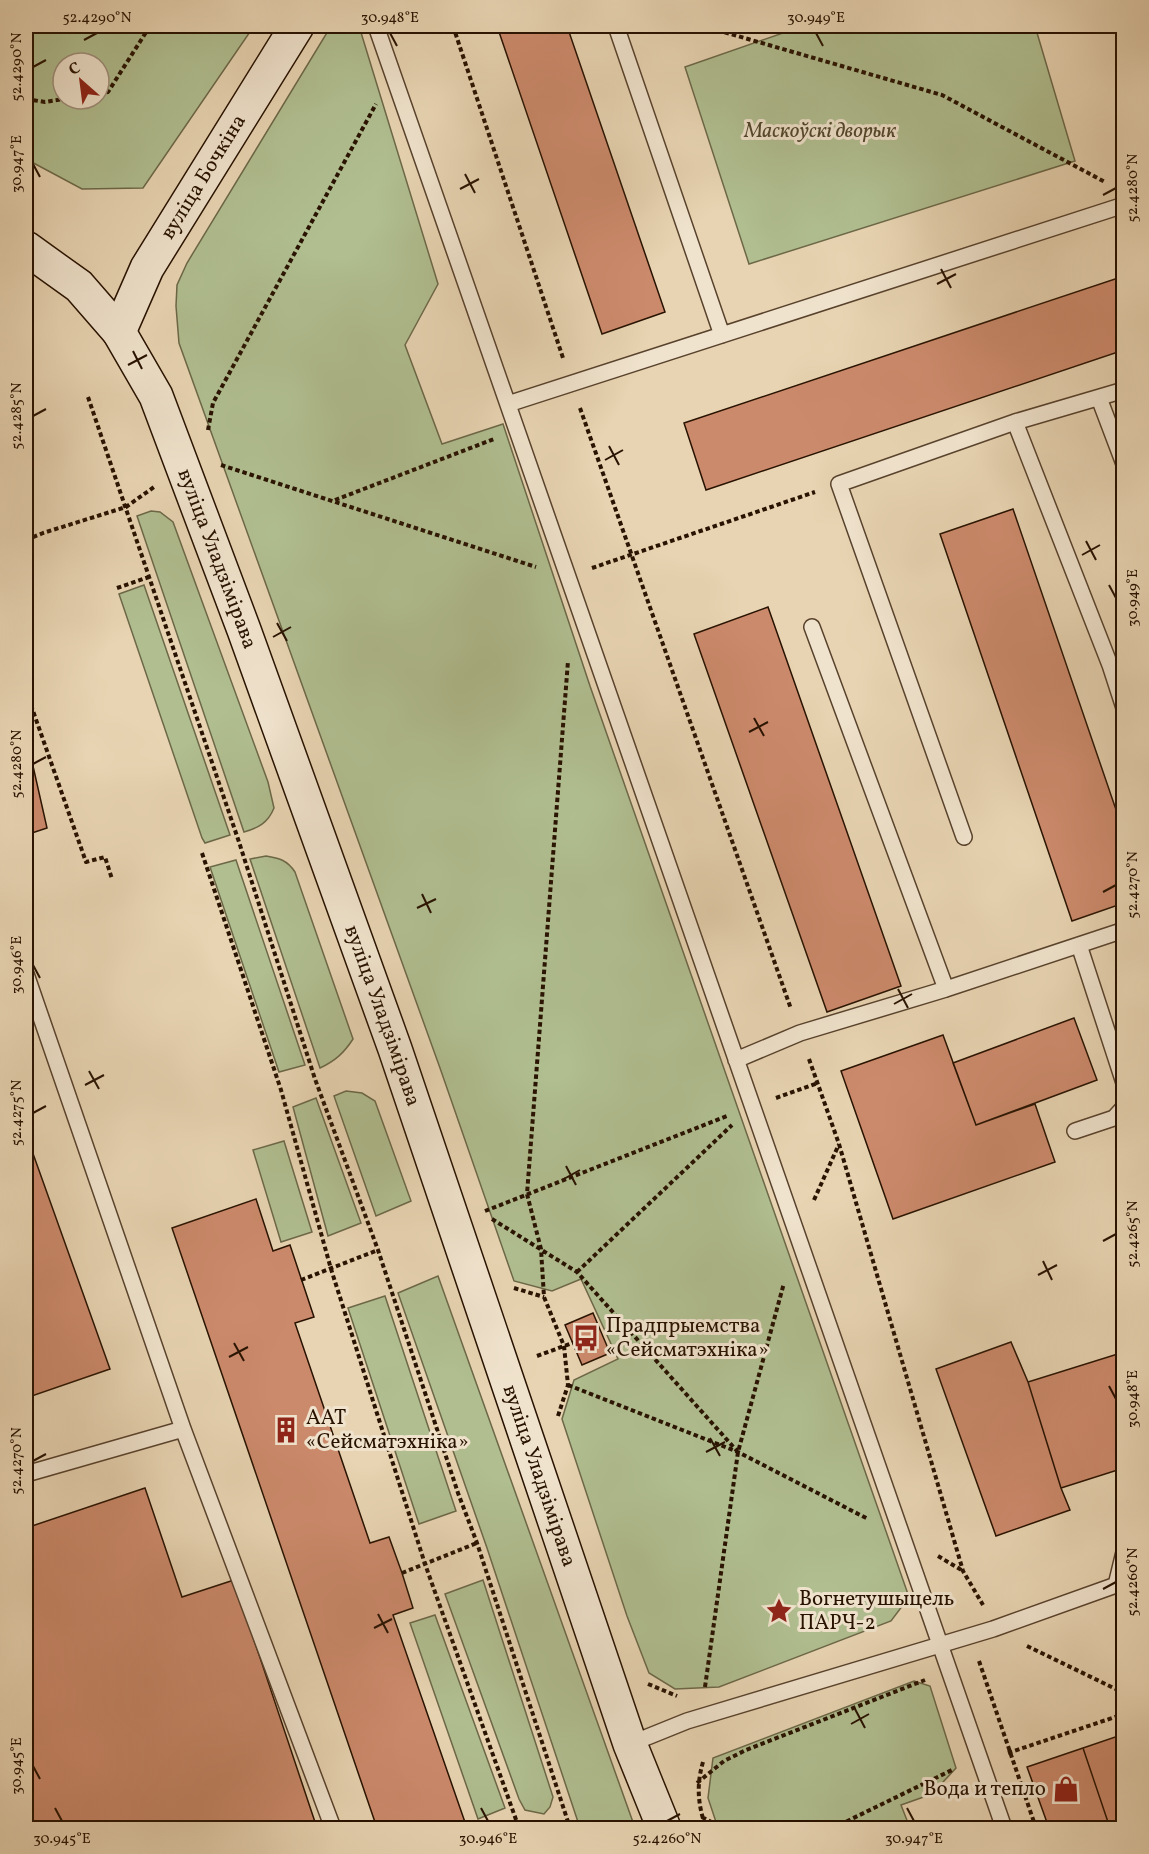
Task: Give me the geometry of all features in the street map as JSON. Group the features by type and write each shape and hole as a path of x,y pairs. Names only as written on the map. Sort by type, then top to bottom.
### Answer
{"main road":[{"name":"вуліца Бочкіна","path":"119,332 147,268 297,26"},
{"name":"вуліца Уладзімірава","path":"26,249 79,286 119,332 156,396 188,475 395,1049 630,1744 664,1828"}],"lane":[{"path":"376,26 1004,1828"},
{"path":"616,26 722,335"},
{"path":"508,404 1124,205"},
{"path":"964,837 839,484 1015,422 1124,390"},
{"path":"1099,398 1124,464"},
{"path":"1015,422 1110,665 1124,708"},
{"path":"812,627 946,989"},
{"path":"736,1060 800,1033 946,989 1124,930"},
{"path":"1079,945 1124,1083"},
{"path":"26,974 183,1429 333,1828"},
{"path":"1075,1131 1114,1118 1124,1107"},
{"path":"26,1474 183,1429"},
{"path":"630,1744 687,1721 993,1629 1120,1585 1124,1552"}],"path":[{"path":"111,87 150,26"},
{"path":"453,26 631,555 839,1144 963,1571 982,1601"},
{"path":"703,26 942,95 1113,186"},
{"path":"207,435 213,403 393,73"},
{"path":"26,99 51,101"},
{"path":"88,397 239,842 315,1079 378,1250 458,1493 477,1543 570,1828"},
{"path":"335,501 517,430"},
{"path":"215,463 456,543 568,577 839,484"},
{"path":"26,540 126,507 162,481"},
{"path":"117,588 149,577"},
{"path":"568,650 527,1194 541,1249 544,1298 564,1346 568,1385 738,1452 901,1536 963,1571"},
{"path":"26,691 86,862 105,857 112,879"},
{"path":"202,854 281,1090 331,1269 425,1564 519,1828"},
{"path":"738,1452 577,1272 481,1213 752,1106 818,1083"},
{"path":"577,1272 752,1106"},
{"path":"705,1690 738,1452 797,1236 839,1144"},
{"path":"301,1280 378,1250"},
{"path":"503,1369 586,1338"},
{"path":"402,1573 477,1543"},
{"path":"993,1629 1124,1693"},
{"path":"978,1660 1036,1828"},
{"path":"698,1783 724,1761 746,1750 922,1682"},
{"path":"676,1696 686,1694"},
{"path":"1010,1752 1124,1714"},
{"path":"703,1762 698,1783 702,1817 706,1828"},
{"path":"833,1828 956,1768"},
{"path":"702,1817 722,1828"}],"green space":[{"path":"26,26 254,26 143,188 82,189 26,159"},
{"path":"331,26 359,26 438,284 405,345 442,444 503,424 590,686 909,1597 891,1621 719,1687 675,1689 649,1673 627,1616 562,1419 574,1380 618,1359 581,1279 552,1291 514,1281 440,1068 179,343 177,285 187,263"},
{"name":"Маскоўскі дворык","path":"803,26 1035,26 1075,161 749,264 685,67"},
{"path":"151,511 160,512 173,522 268,782 274,808 269,818 254,829 244,832 137,516"},
{"path":"144,585 230,835 205,843 119,594"},
{"path":"266,856 282,860 295,872 353,1039 339,1056 320,1068 250,859"},
{"path":"236,860 305,1065 279,1072 210,867"},
{"path":"346,1091 362,1093 375,1101 411,1201 376,1216 334,1096"},
{"path":"316,1098 361,1223 328,1236 293,1107"},
{"path":"284,1141 312,1232 281,1242 253,1150"},
{"path":"438,1276 634,1825 620,1828 580,1828 487,1548 398,1293"},
{"path":"385,1296 456,1511 419,1524 348,1308"},
{"path":"483,1580 553,1797 550,1807 544,1814 525,1810 519,1799 445,1594"},
{"path":"435,1615 505,1808 478,1819 410,1623"},
{"path":"914,1681 930,1686 956,1768 932,1794 901,1805 910,1828 718,1828 708,1798 713,1758"}],"building":[{"path":"497,26 567,26 665,312 602,334"},
{"path":"1124,276 1124,350 706,490 684,423"},
{"path":"1013,509 1124,833 1124,903 1072,921 940,534"},
{"path":"768,607 901,986 827,1012 694,634"},
{"path":"26,735 47,828 26,835"},
{"path":"1074,1018 1097,1080 976,1125 953,1063"},
{"path":"943,1035 976,1125 1035,1104 1055,1162 893,1219 841,1071"},
{"path":"26,1134 110,1369 26,1398"},
{"name":"ААТ «Сейсматэхніка»","path":"256,1199 273,1251 290,1245 314,1317 295,1323 370,1543 389,1537 402,1573 413,1608 393,1615 467,1828 377,1828 172,1228"},
{"path":"593,1313 610,1353 582,1365 565,1325"},
{"path":"1011,1342 1028,1382 1070,1510 996,1536 936,1369"},
{"path":"1124,1352 1124,1468 1061,1488 1028,1382"},
{"path":"145,1488 182,1597 234,1580 317,1828 26,1828 26,1528"},
{"path":"1124,1734 1124,1828 1110,1828 1083,1748"},
{"name":"Вода и тепло","path":"1083,1748 1110,1828 1049,1828 1027,1767"},
{"path":"486,1823 487,1828 471,1828"}],"place":[{"name":"Прадпрыемства «Сейсматэхніка»","path":"586,1338"},
{"name":"ААТ «Сейсматэхніка»","path":"286,1430"},
{"name":"Вогнетушыцель ПАРЧ-2","path":"779,1611"},
{"name":"Вода и тепло","path":"1066,1789"}]}
